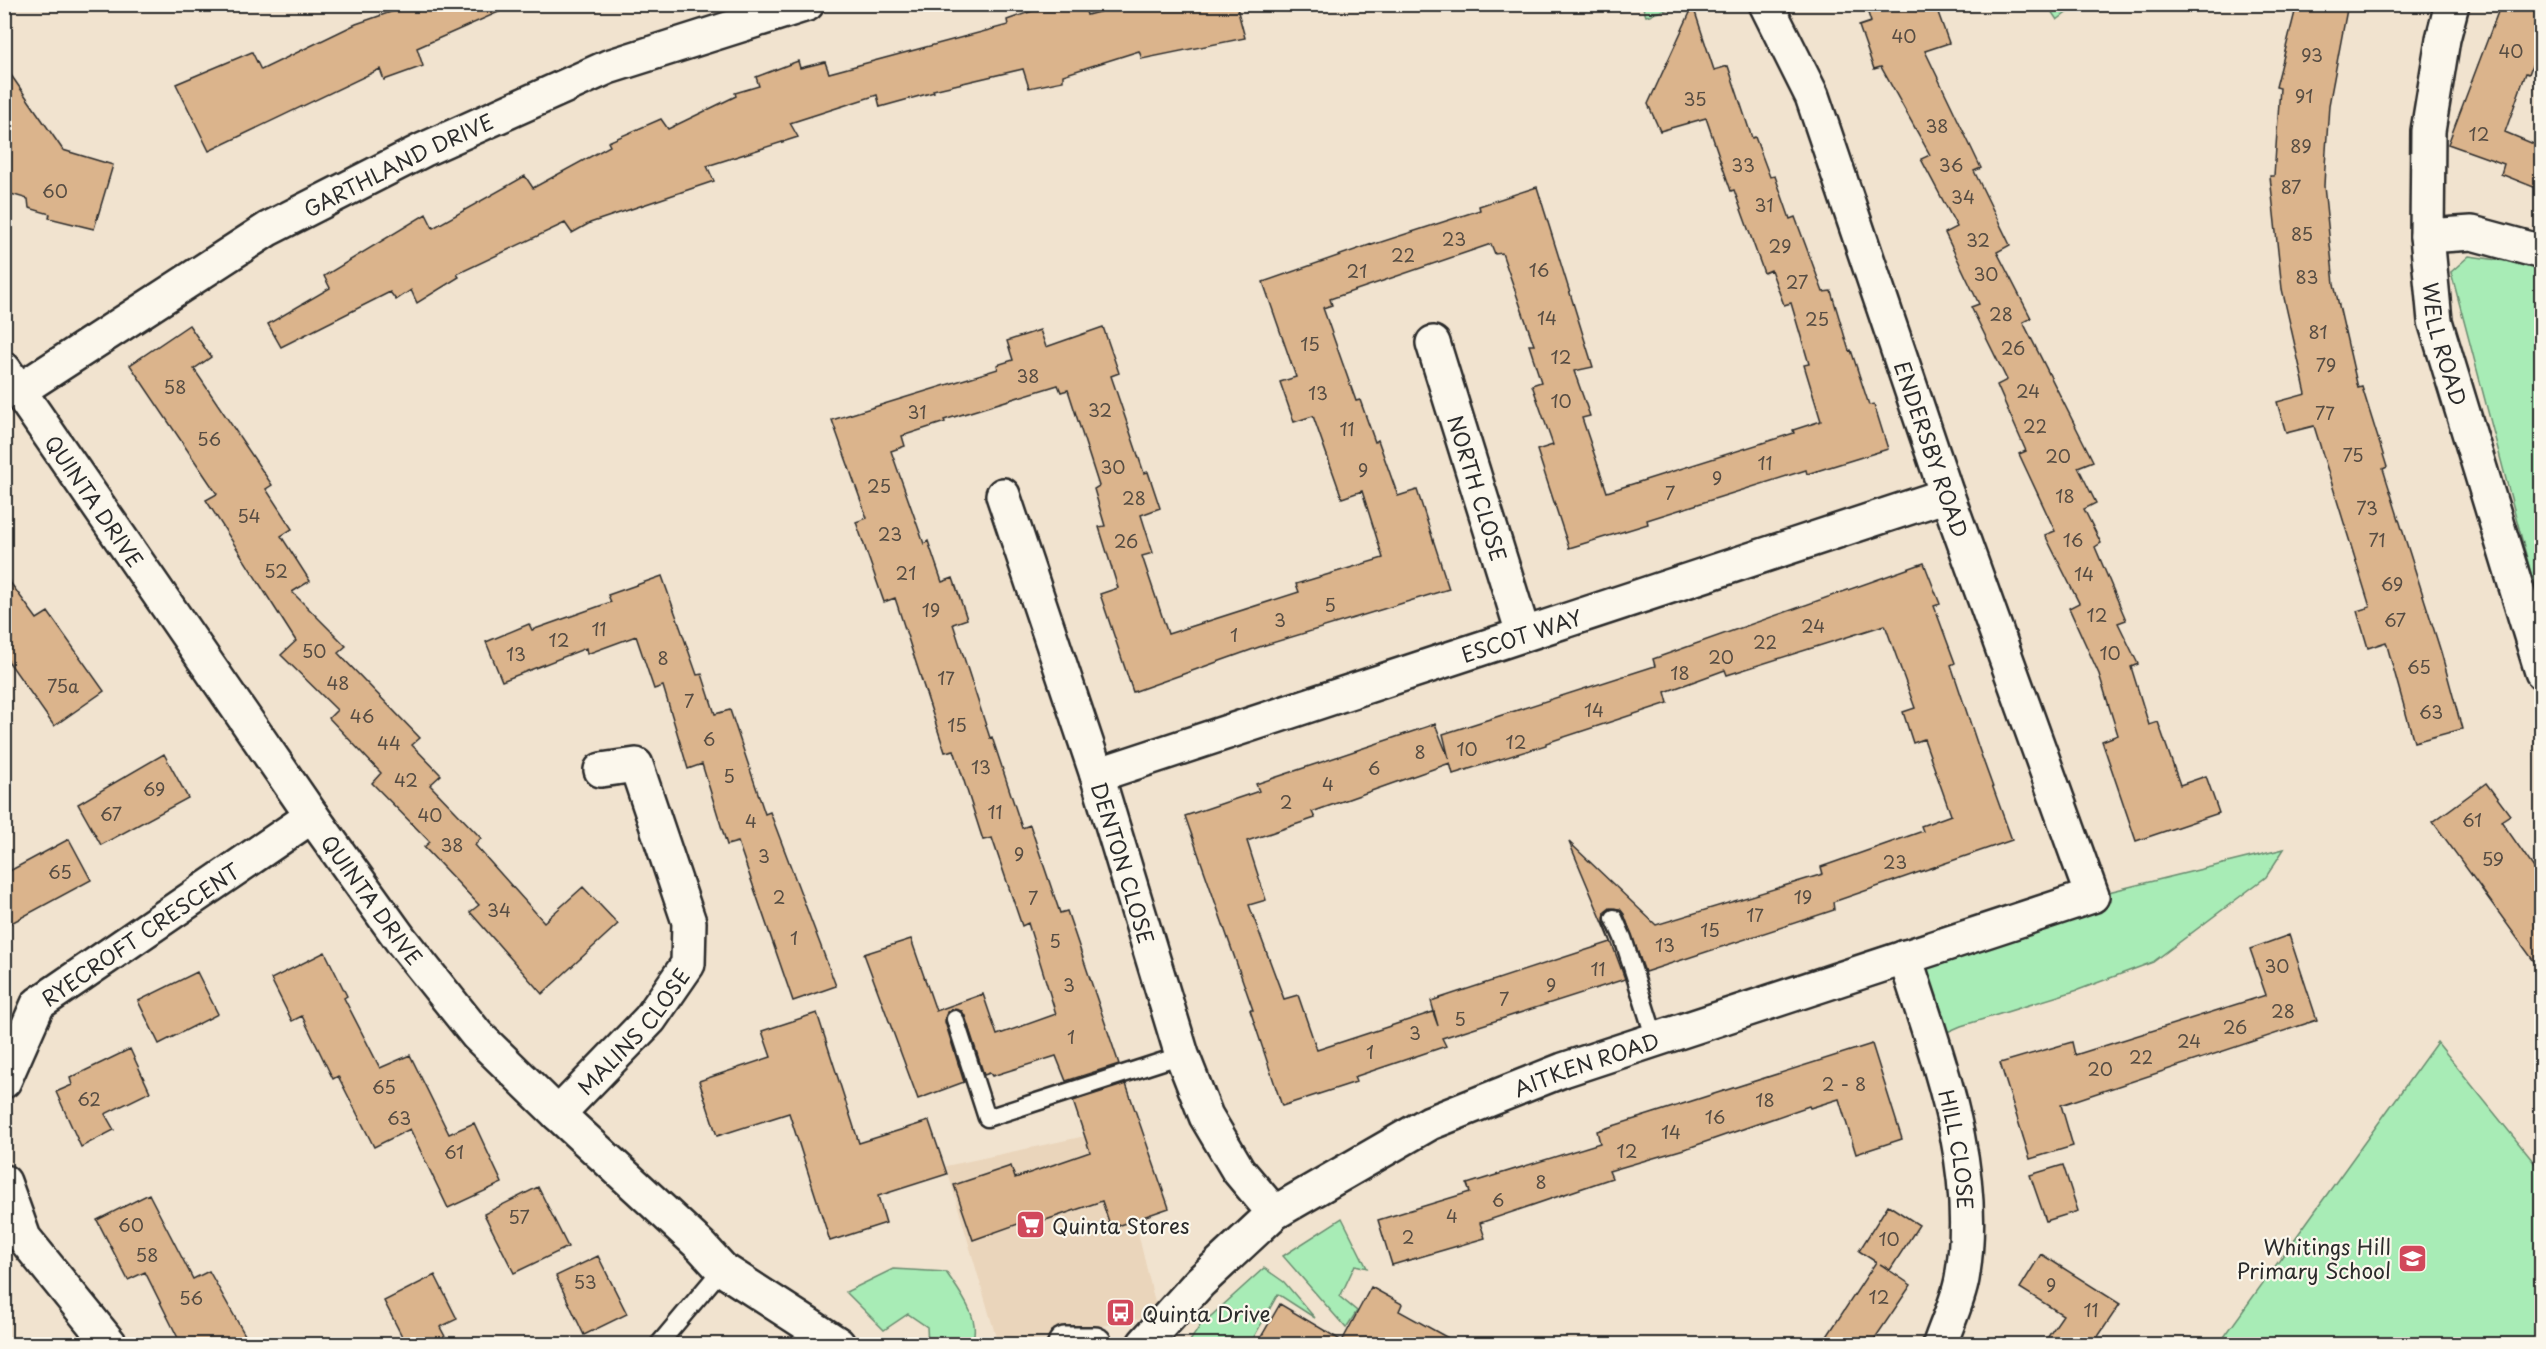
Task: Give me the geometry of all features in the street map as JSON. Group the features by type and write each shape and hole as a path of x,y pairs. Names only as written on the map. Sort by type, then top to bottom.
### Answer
{"street":[{"name":"GARTHLAND DRIVE","path":"12,379 268,229 423,150 608,67 807,4"},
{"name":"ENDERSBY ROAD","path":"1766,4 1812,96 1947,495 2092,896"},
{"name":"WELL ROAD","path":"2452,4 2443,39 2428,131 2427,236 2435,321 2537,638 2541,672"},
{"path":"2427,236 2472,233 2541,252"},
{"name":"NORTH CLOSE","path":"1433,343 1523,633"},
{"name":"QUINTA DRIVE","path":"12,379 312,816 401,939 477,1035 558,1114 702,1247 722,1269 838,1344"},
{"name":"DENTON CLOSE","path":"1003,495 1097,775 1182,1054 1206,1116 1238,1170 1274,1213"},
{"name":"ESCOT WAY","path":"1097,775 1947,495"},
{"name":"MALINS CLOSE","path":"558,1114 650,1019 688,964 689,922 636,765 601,770"},
{"name":"RYECROFT CRESCENT","path":"4,1080 38,1004 312,816"},
{"name":"AITKEN ROAD","path":"1144,1344 1200,1282 1274,1213 1430,1123 1563,1070 2092,896"},
{"name":"HILL CLOSE","path":"1905,957 1960,1139 1968,1207 1962,1280 1941,1344"},
{"path":"4,1182 24,1238 110,1344"},
{"path":"1065,1344 1095,1344"}],"lane":[{"path":"1614,918 1623,938 1655,1039"},
{"path":"955,1019 987,1118 1182,1054"},
{"path":"659,1344 722,1269"}],"shaded area":[{"path":"1113,1130 1158,1315 998,1344 946,1166"}],"green space":[{"path":"1642,4 1681,5 1646,16"},
{"path":"2047,5 2077,5 2057,20"},
{"path":"2469,256 2541,266 2541,602 2538,600 2451,272"},
{"path":"2284,849 2266,877 2153,962 2078,990 1961,1026 1931,1039 1905,957 2092,896"},
{"name":"Whitings Hill Primary School","path":"2437,1042 2541,1171 2541,1344 2219,1344"},
{"path":"1342,1218 1367,1268 1355,1265 1340,1297 1357,1311 1346,1328 1283,1256"},
{"path":"1264,1268 1284,1282 1315,1318 1278,1294 1250,1344 1188,1344 1200,1326"},
{"path":"893,1269 946,1272 963,1297 972,1317 974,1336 970,1344 928,1344 927,1327 908,1314 884,1330 846,1292"}],"building":[{"path":"414,4 517,4 417,48 423,66 384,80 380,69 209,151 176,84 252,52 261,70 356,24"},
{"path":"1052,4 1084,4 1087,15 1129,4 1236,4 1245,38 1142,59 1139,51 1063,75 1063,81 1029,88 1023,69 933,90 934,92 880,107 877,95 790,123 798,137 707,166 714,181 590,223 572,233 565,223 457,274 459,277 417,303 411,290 396,300 390,292 281,347 268,324 330,288 324,276 426,214 433,228 525,176 533,188 610,146 608,142 661,119 668,129 736,96 735,93 759,86 756,77 798,61 800,68 825,62 829,73 1008,25 1007,20"},
{"path":"1865,4 1935,4 1949,43 1925,51 1981,168 1974,171 2010,245 1997,252 2031,318 2023,322 2093,461 2078,467 2096,503 2084,509 2101,543 2095,547 2126,620 2118,623 2138,664 2131,667 2149,725 2158,722 2180,785 2206,776 2219,813 2136,841 2102,741 2118,735 2099,674 2069,608 2079,603 2045,535 2055,531 2019,454 2026,451 1997,385 2007,380 1971,307 1979,304 1945,233 1957,227 1921,159 1930,155 1881,67 1874,69 1859,26 1871,22"},
{"path":"2297,4 2348,4 2329,105 2324,186 2334,284 2358,388 2362,387 2387,467 2383,469 2441,652 2462,729 2414,742 2386,642 2368,648 2357,611 2370,607 2314,426 2286,433 2277,402 2306,394 2282,289 2270,176 2274,176 2280,88 2276,87"},
{"path":"2501,4 2522,4 2541,11 2541,41 2529,74 2526,73 2505,132 2541,147 2541,190 2501,174 2504,164 2448,144"},
{"path":"1693,6 1714,70 1728,66 1752,138 1755,137 1770,177 1775,176 1790,219 1795,217 1823,292 1831,291 1849,351 1851,350 1869,405 1874,404 1888,449 1807,474 1806,470 1647,520 1648,524 1569,548 1537,450 1553,445 1532,385 1541,382 1529,345 1534,345 1502,253 1495,254 1491,244 1330,299 1332,305 1323,308 1356,401 1360,400 1375,442 1378,440 1398,496 1417,490 1449,589 1262,646 1133,692 1100,594 1118,588 1099,527 1105,526 1094,489 1099,486 1068,390 1061,392 1058,385 944,420 945,422 902,436 905,446 891,451 924,544 928,541 942,582 953,578 967,619 953,624 990,738 992,737 1022,828 1030,825 1060,913 1067,911 1119,1064 1066,1081 1056,1056 992,1076 990,1073 984,1075 965,1016 962,1011 952,1009 947,1012 945,1022 964,1082 918,1099 864,954 911,939 936,1011 983,994 997,1035 1056,1014 1028,923 1022,926 992,838 983,840 954,750 945,752 895,598 884,602 856,522 867,518 832,420 998,369 997,365 1013,360 1007,341 1040,330 1046,347 1103,327 1119,373 1111,376 1144,473 1148,472 1160,508 1141,515 1153,553 1142,556 1168,634 1299,592 1296,584 1383,558 1362,491 1342,498 1313,416 1294,422 1280,382 1296,377 1263,282 1480,210 1479,206 1537,187 1593,367 1574,371 1590,416 1582,418 1607,492 1794,433 1793,430 1821,421 1804,365 1809,364 1791,303 1784,305 1771,270 1764,273 1734,190 1731,191 1706,118 1660,131 1648,104"},
{"path":"4,65 63,150 113,165 94,229 49,218 50,214 29,208 28,199 4,192"},
{"path":"189,325 211,357 194,369 272,485 266,489 292,529 281,536 310,581 292,592 346,646 338,653 420,738 412,745 441,775 430,785 481,838 475,845 544,922 583,887 618,924 542,994 470,912 479,905 424,847 430,842 372,783 381,773 329,718 337,710 281,655 296,641 206,500 217,494 130,365"},
{"path":"1924,563 1940,604 1934,606 1955,663 1951,665 2012,840 1833,902 1834,910 1645,972 1624,914 1620,909 1610,908 1605,912 1604,922 1625,979 1442,1038 1446,1046 1354,1077 1356,1082 1282,1106 1250,1010 1253,1010 1185,816 1259,791 1256,784 1435,724 1449,759 1443,734 1655,666 1653,659","holes":["1885,625 1915,708 1903,712 1913,743 1924,739 1951,815 1921,826 1923,831 1821,867 1823,874 1656,925 1569,842 1611,942 1431,1001 1438,1026 1433,1012 1317,1050 1298,995 1284,999 1249,905 1266,900 1247,841 1315,818 1312,812 1450,763 1453,774 1546,745 1546,743 1668,703 1665,692 1725,670 1727,675"]},
{"path":"4,574 37,619 48,612 104,691 54,726 4,655"},
{"path":"662,576 697,675 702,674 715,714 730,710 765,814 770,812 836,986 793,1001 738,842 727,845 702,764 688,769 663,686 654,689 636,636 587,654 586,648 502,681 486,642 529,624 532,630 611,602 608,595"},
{"path":"164,754 188,798 101,845 78,804"},
{"path":"2486,783 2510,815 2501,821 2541,878 2541,971 2433,822"},
{"path":"69,839 91,880 4,927 4,874"},
{"path":"2289,935 2317,1020 2061,1105 2073,1146 2030,1159 2000,1063 2072,1042 2075,1055 2266,995 2250,949"},
{"path":"325,952 347,996 344,998 380,1068 410,1055 449,1134 474,1123 502,1183 448,1208 410,1129 374,1147 338,1076 333,1079 302,1016 292,1021 271,979"},
{"path":"197,972 218,1014 159,1044 138,1001"},
{"path":"817,1013 859,1143 929,1121 947,1174 878,1196 886,1223 830,1241 789,1113 717,1136 699,1081 771,1057 762,1031"},
{"path":"1872,1044 1902,1139 1856,1154 1839,1099 1810,1108 1809,1106 1691,1147 1609,1171 1612,1178 1480,1223 1485,1238 1392,1265 1378,1220 1470,1192 1467,1184 1600,1143 1597,1131"},
{"path":"130,1049 150,1092 105,1114 114,1130 81,1147 56,1092 72,1085 70,1078"},
{"path":"1126,1084 1169,1208 1111,1228 1102,1201 1031,1225 1029,1220 973,1240 954,1185 1011,1166 1015,1178 1090,1152 1073,1101"},
{"path":"2063,1165 2078,1211 2046,1221 2030,1175"},
{"path":"538,1187 568,1247 514,1273 484,1214"},
{"path":"149,1194 193,1279 209,1271 250,1344 181,1344 145,1272 128,1280 97,1220"},
{"path":"1888,1205 1919,1225 1890,1270 1880,1264 1911,1285 1871,1344 1822,1344 1876,1262 1859,1251"},
{"path":"2041,1254 2120,1304 2093,1344 2043,1344 2063,1315 2020,1288"},
{"path":"598,1256 627,1314 584,1335 556,1276"},
{"path":"435,1275 457,1319 440,1327 449,1344 406,1344 384,1301"},
{"path":"1371,1287 1402,1304 1399,1311 1459,1344 1257,1344 1280,1304 1342,1341"}],"place":[{"name":"Quinta Stores","path":"1031,1225"},
{"name":"Whitings Hill Primary School","path":"2412,1258"},
{"name":"Quinta Drive","path":"1121,1313"}]}
